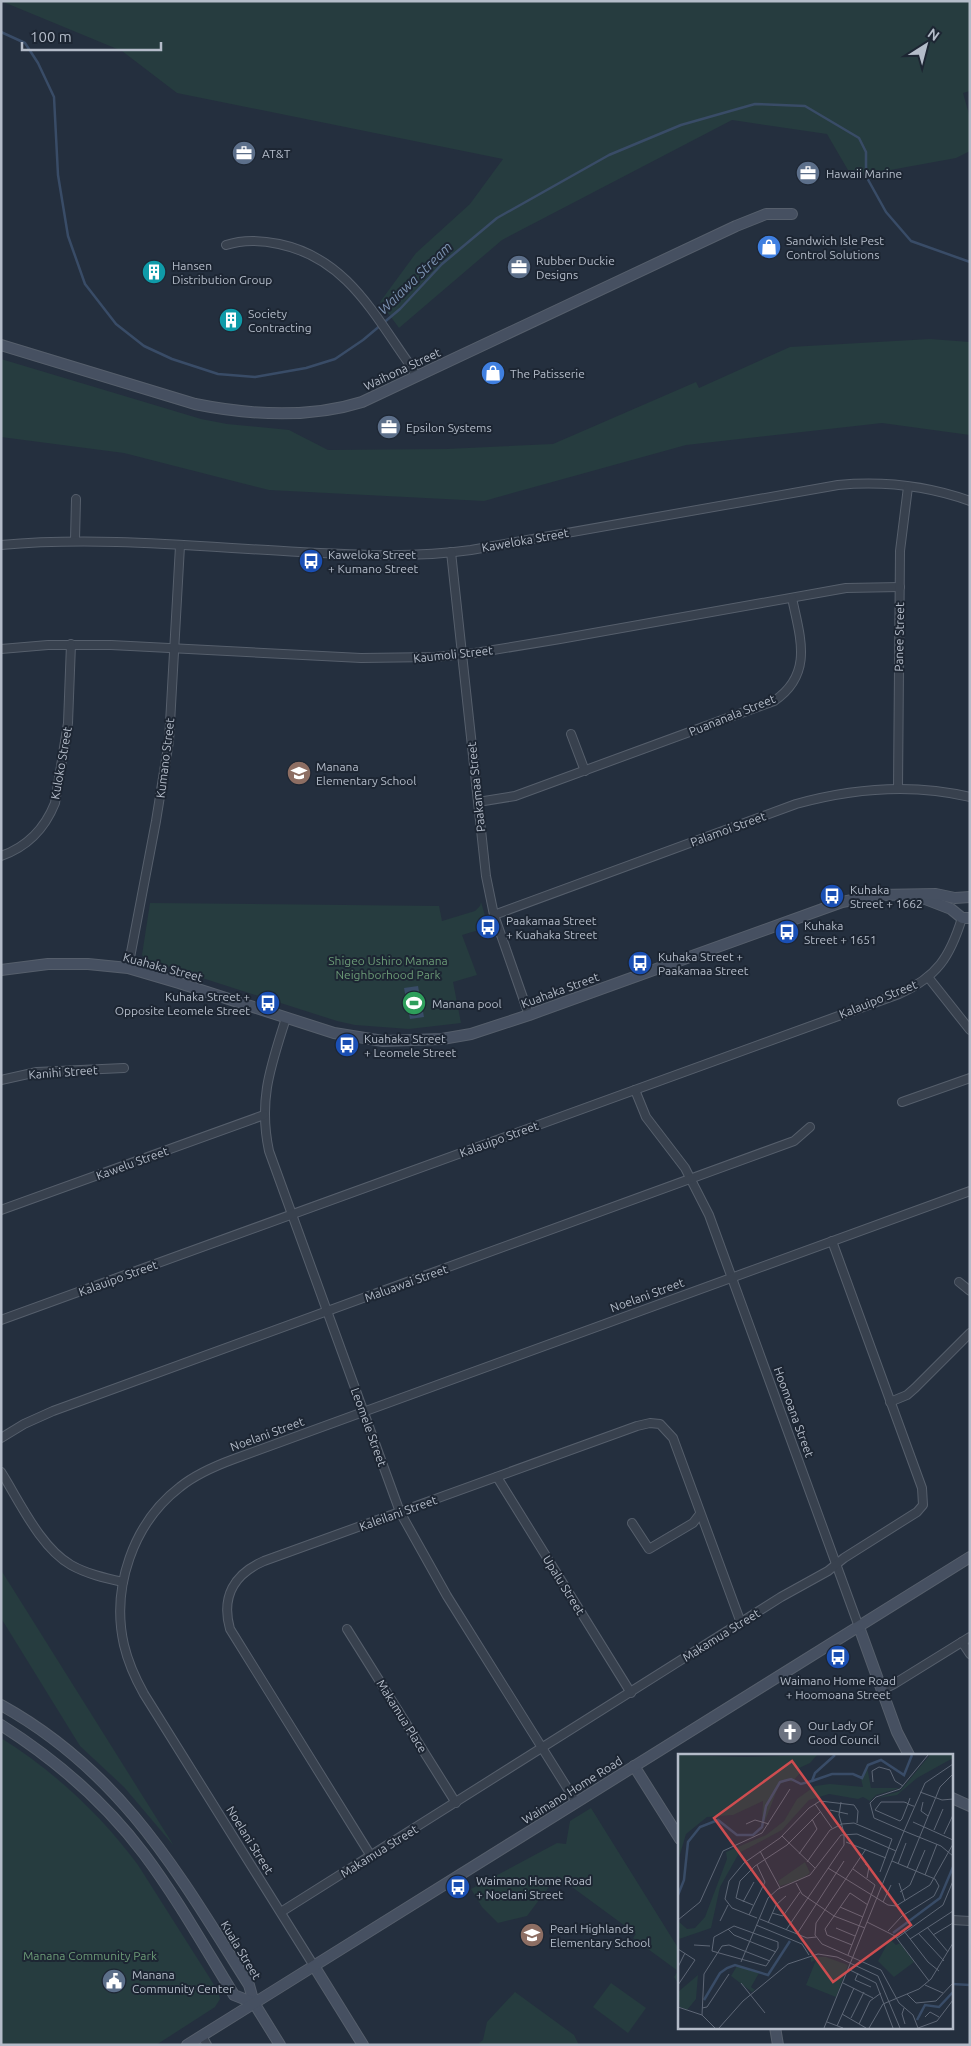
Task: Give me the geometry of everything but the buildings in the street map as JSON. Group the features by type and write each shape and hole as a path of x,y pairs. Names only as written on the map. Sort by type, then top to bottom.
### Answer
{"street":[{"name":"Waihona Street","path":"1,345 195,404 249,412 307,414 362,402 736,226 766,214 792,214"},
{"path":"226,245 239,241 263,241 298,249 323,260 350,284 370,309 416,376"},
{"name":"Kaweloka Street","path":"1,544 75,540 371,555 451,552 824,487 853,484 908,486 936,491 970,501"},
{"name":"Panee Street","path":"898,788 901,531 908,486"},
{"path":"75,540 76,498"},
{"name":"Kumano Street","path":"128,968 168,749 180,546"},
{"name":"Paakamaa Street","path":"451,552 486,876 494,914 529,1015"},
{"name":"Kaumoli Street","path":"1,649 71,644 399,659 462,654 560,639 846,588 900,587"},
{"name":"Puananala Street","path":"478,802 515,796 765,705 781,696 796,676 802,656 792,598"},
{"name":"Kuloko Street","path":"1,856 17,850 35,835 43,826 55,803 68,723 71,644"},
{"path":"571,734 584,771"},
{"name":"Palamoi Street","path":"494,914 796,804 852,791 898,788 946,792 970,797"},
{"name":"Kuahaka Street","path":"1,970 48,964 88,964 128,968 334,1033 358,1038 409,1042 471,1034 529,1015 842,902 879,896 936,894 955,898 965,897"},
{"name":"Kuahaka Street","path":"916,896 943,905 962,916"},
{"path":"962,916 955,904 965,897"},
{"name":"Kalauipo Street","path":"1,1320 899,994 928,977 948,954 962,916"},
{"path":"928,977 970,1030"},
{"name":"Leomele Street","path":"286,1018 268,1080 264,1115 269,1151 363,1412 400,1512 447,1596 576,1802"},
{"name":"Kanihi Street","path":"1,1080 37,1072 124,1068"},
{"path":"902,1102 970,1078"},
{"name":"Hoomoana Street","path":"635,1090 646,1117 671,1148 691,1179 709,1215 897,1732 908,1754"},
{"name":"Kawelu Street","path":"1,1210 264,1115"},
{"name":"Maluawai Street","path":"1,1438 24,1424 53,1411 794,1141 810,1127"},
{"name":"Noelani Street","path":"363,2045 135,1678 128,1658 121,1626 122,1582 135,1543 150,1518 171,1495 188,1481 216,1466 970,1191"},
{"name":"Makamua Street","path":"281,1912 909,1518 923,1505 922,1488 832,1241"},
{"path":"959,1282 970,1291"},
{"path":"890,1402 916,1388 970,1333"},
{"name":"Kaleilani Street","path":"371,1856 235,1640 227,1619 227,1607 232,1588 243,1573 249,1569 264,1561 637,1426 650,1423 660,1424 673,1438 741,1623"},
{"path":"1,1472 44,1539 62,1559 82,1571 122,1582"},
{"name":"Upalu Street","path":"497,1477 631,1693"},
{"path":"632,1523 650,1549 693,1523 700,1514"},
{"name":"Waimano Home Road","path":"187,2045 205,2040 254,2003 859,1628 970,1557"},
{"name":"Makamua Place","path":"347,1629 456,1802"},
{"path":"882,1690 970,1637"},
{"path":"962,1642 970,1654"},
{"name":"Kuala Street","path":"1,1705 22,1717 66,1748 127,1806 179,1874 249,1985 254,2003"},
{"name":"Kuala Street","path":"1,1725 57,1764 117,1821 154,1868 234,1994 254,2003"},
{"path":"634,1766 678,1836"},
{"path":"954,1799 970,1806"},
{"path":"954,1920 970,1921"},
{"path":"254,2003 280,2045"},
{"path":"775,2028 778,2045"}],"green space":[{"path":"1,1 970,1 970,91 963,93 970,118 970,151 956,158 852,177 827,134 732,120 502,240 399,328 380,302 416,253 470,204 503,159 177,93 122,51"},
{"path":"930,339 970,342 970,435 882,423 686,445 484,501 269,490 124,453 1,437 1,359 201,419 227,424 289,430 328,450 447,449 553,444 696,382 699,388 790,347"},
{"name":"Shigeo Ushiro Manana Neighborhood Park","path":"481,902 490,933 482,929 462,935 477,975 453,982 461,1023 409,1029 355,1025 337,1021 146,960 142,955 150,903 439,906 442,921 475,911"},
{"path":"1,1570 174,1846 124,1787 80,1746 1,1618"},
{"name":"Manana Community Park","path":"1,1738 40,1765 76,1795 108,1828 138,1865 218,1991 220,1999 215,2007 156,2045 1,2045"},
{"path":"591,1808 678,1948 678,1971 633,1938 636,1934 557,1876 527,1916 498,1923 482,1907 471,1889 557,1843 566,1844 570,1821"},
{"path":"678,1971 678,1983 674,1977"},
{"path":"611,1983 646,2008 628,2033 593,2007"},
{"path":"515,1992 574,2035 579,2045 480,2045 479,2043 483,2040 487,2022"}],"water":[{"name":"Manana pool","path":"418,986 424,1017 410,1019 404,988"}],"waterway":[{"name":"Waiawa Stream","path":"1,32 25,43 38,63 54,97 58,175 68,236 85,284 116,324 144,346 172,359 218,374 255,377 306,368 335,359 363,340 400,309 442,264 497,218 609,155 681,125 755,104 805,106 859,138 866,152 866,176 886,212 911,241 970,262"},
{"path":"954,1984 970,1985"}],"place":[{"name":"AT&T","path":"244,153"},
{"name":"Hawaii Marine","path":"808,173"},
{"name":"Sandwich Isle Pest Control Solutions","path":"769,247"},
{"name":"Rubber Duckie Designs","path":"519,267"},
{"name":"Hansen Distribution Group","path":"154,272"},
{"name":"Society Contracting","path":"231,320"},
{"name":"The Patisserie","path":"493,373"},
{"name":"Epsilon Systems","path":"389,427"},
{"name":"Kaweloka Street + Kumano Street","path":"311,561"},
{"name":"Manana Elementary School","path":"299,773"},
{"name":"Kuhaka Street + 1662","path":"832,896"},
{"name":"Paakamaa Street + Kuahaka Street","path":"488,927"},
{"name":"Kuhaka Street + 1651","path":"787,932"},
{"name":"Kuhaka Street + Paakamaa Street","path":"640,963"},
{"name":"Kuhaka Street + Opposite Leomele Street","path":"268,1003"},
{"name":"Manana pool","path":"414,1003"},
{"name":"Kuahaka Street + Leomele Street","path":"347,1045"},
{"name":"Waimano Home Road + Hoomoana Street","path":"838,1657"},
{"name":"Our Lady Of Good Council","path":"790,1732"},
{"name":"Waimano Home Road + Noelani Street","path":"458,1887"},
{"name":"Pearl Highlands Elementary School","path":"532,1935"},
{"name":"Manana Community Center","path":"114,1981"}]}
